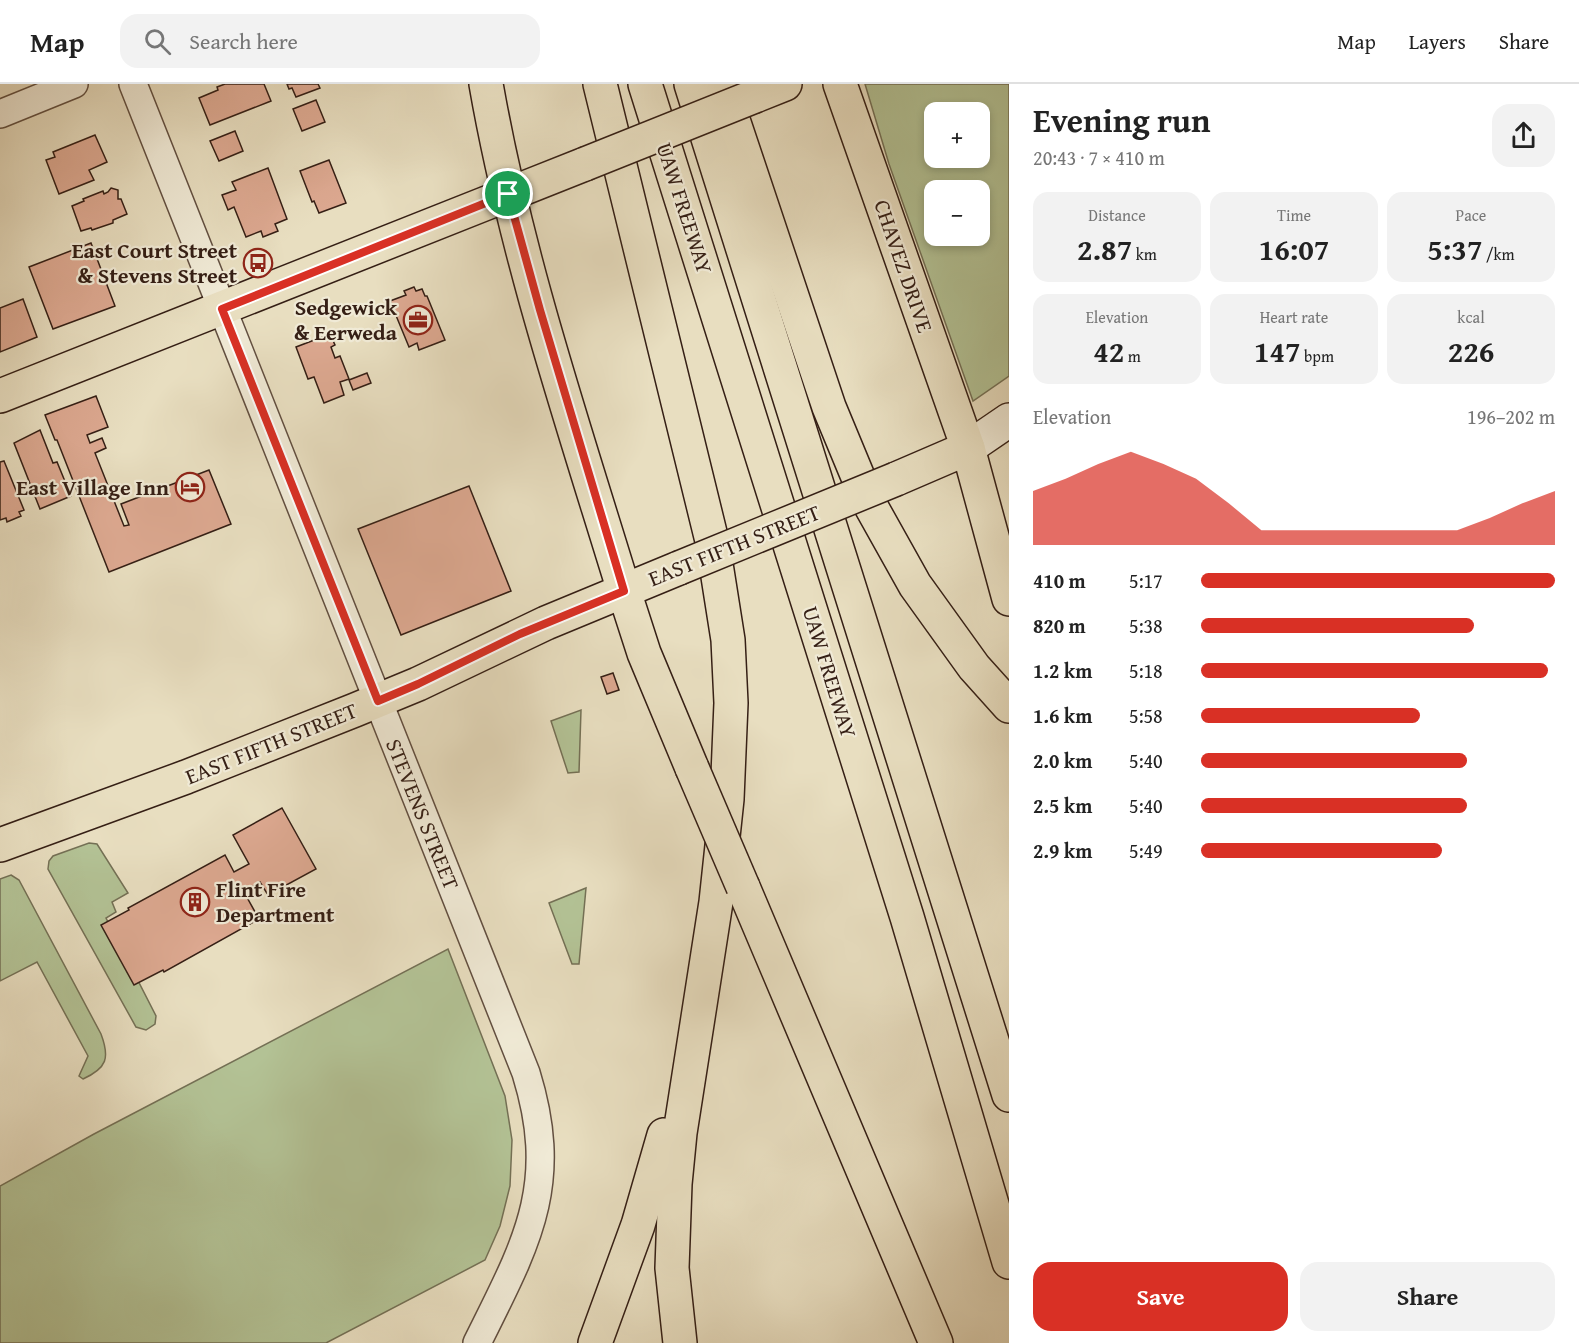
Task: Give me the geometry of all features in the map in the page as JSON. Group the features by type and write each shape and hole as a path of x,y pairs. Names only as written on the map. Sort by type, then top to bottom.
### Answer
{"main road":[{"path":"486,84 508,194 540,310 624,591 644,653 692,768 729,895 936,1343"},
{"path":"600,84 700,490 723,602 730,663 729,895 680,1133 675,1184 672,1268 680,1343"},
{"name":"UAW FREEWAY","path":"645,84 907,918 1009,1263"},
{"name":"UAW FREEWAY","path":"691,84 1009,1095"},
{"path":"721,84 829,407 868,501 915,585 974,667 1009,706"},
{"path":"0,396 785,84"},
{"name":"CHAVEZ DRIVE","path":"840,84 968,448 1009,599"},
{"path":"968,448 1009,420"},
{"name":"EAST FIFTH STREET","path":"0,845 186,777 378,701 520,634 968,448"},
{"path":"596,1343 623,1270 652,1178 729,895"}],"street":[{"path":"0,114 74,84"},
{"name":"STEVENS STREET","path":"133,84 526,1073 535,1105 540,1136 540,1183 528,1233 516,1264 477,1343"}],"green space":[{"path":"865,84 1009,84 1009,376 973,401 889,164"},
{"path":"581,710 579,772 568,773 551,721"},
{"path":"89,843 97,844 128,893 112,902 116,912 106,918 156,1016 155,1024 146,1030 136,1027 48,869 49,861 53,856"},
{"path":"11,875 19,880 101,1034 106,1056 102,1066 83,1079 79,1076 88,1056 37,962 0,981 0,879"},
{"path":"586,888 579,964 572,964 549,903"},
{"path":"448,949 505,1096 512,1140 510,1186 500,1226 485,1260 326,1343 0,1343 0,1186 94,1134"}],"building":[{"path":"225,84 264,84 271,101 210,125 199,98 218,90 217,87"},
{"path":"287,84 318,84 320,88 296,97 292,88 289,89"},
{"path":"316,100 325,122 302,131 293,109"},
{"path":"235,131 243,151 219,161 210,141"},
{"path":"95,135 107,162 89,170 94,180 59,194 46,160 55,157 53,152"},
{"path":"329,160 346,203 319,213 314,201 312,202 300,171"},
{"path":"268,168 287,219 275,224 278,231 263,237 261,231 246,237 234,207 228,210 222,195 236,190 232,182"},
{"path":"111,188 118,190 118,199 121,199 127,214 113,220 113,223 81,231 72,206 103,191 104,194"},
{"path":"91,243 115,306 53,329 29,267"},
{"name":"Sedgewick & Eerweda","path":"414,287 416,291 422,289 427,296 445,340 419,350 417,343 409,347 390,301 406,295 404,291"},
{"path":"23,299 37,337 0,352 0,308"},
{"path":"330,334 335,345 331,347 335,358 340,356 349,379 340,382 344,395 324,403 314,377 308,379 296,347"},
{"path":"367,373 371,383 353,390 349,380"},
{"name":"East Village Inn","path":"96,396 108,427 87,435 90,443 102,438 106,448 95,453 124,526 129,525 121,504 209,470 231,524 109,572 45,415"},
{"path":"40,430 53,463 57,462 71,496 40,509 14,443"},
{"path":"4,461 24,510 19,512 21,516 7,522 6,518 0,520 0,462"},
{"path":"469,486 511,591 401,635 358,529"},
{"path":"613,673 619,690 607,694 601,677"},
{"name":"Flint Fire Department","path":"282,808 316,869 268,895 260,882 244,892 259,919 164,972 163,970 134,985 101,925 225,855 234,872 249,864 233,835"}],"place":[{"name":"East Court Street & Stevens Street","path":"258,263"},
{"name":"Sedgewick & Eerweda","path":"418,320"},
{"name":"East Village Inn","path":"190,487"},
{"name":"Flint Fire Department","path":"195,902"}],"route":[{"path":"508,194 540,310 624,591 520,634 378,701 222,309 508,194"}]}
